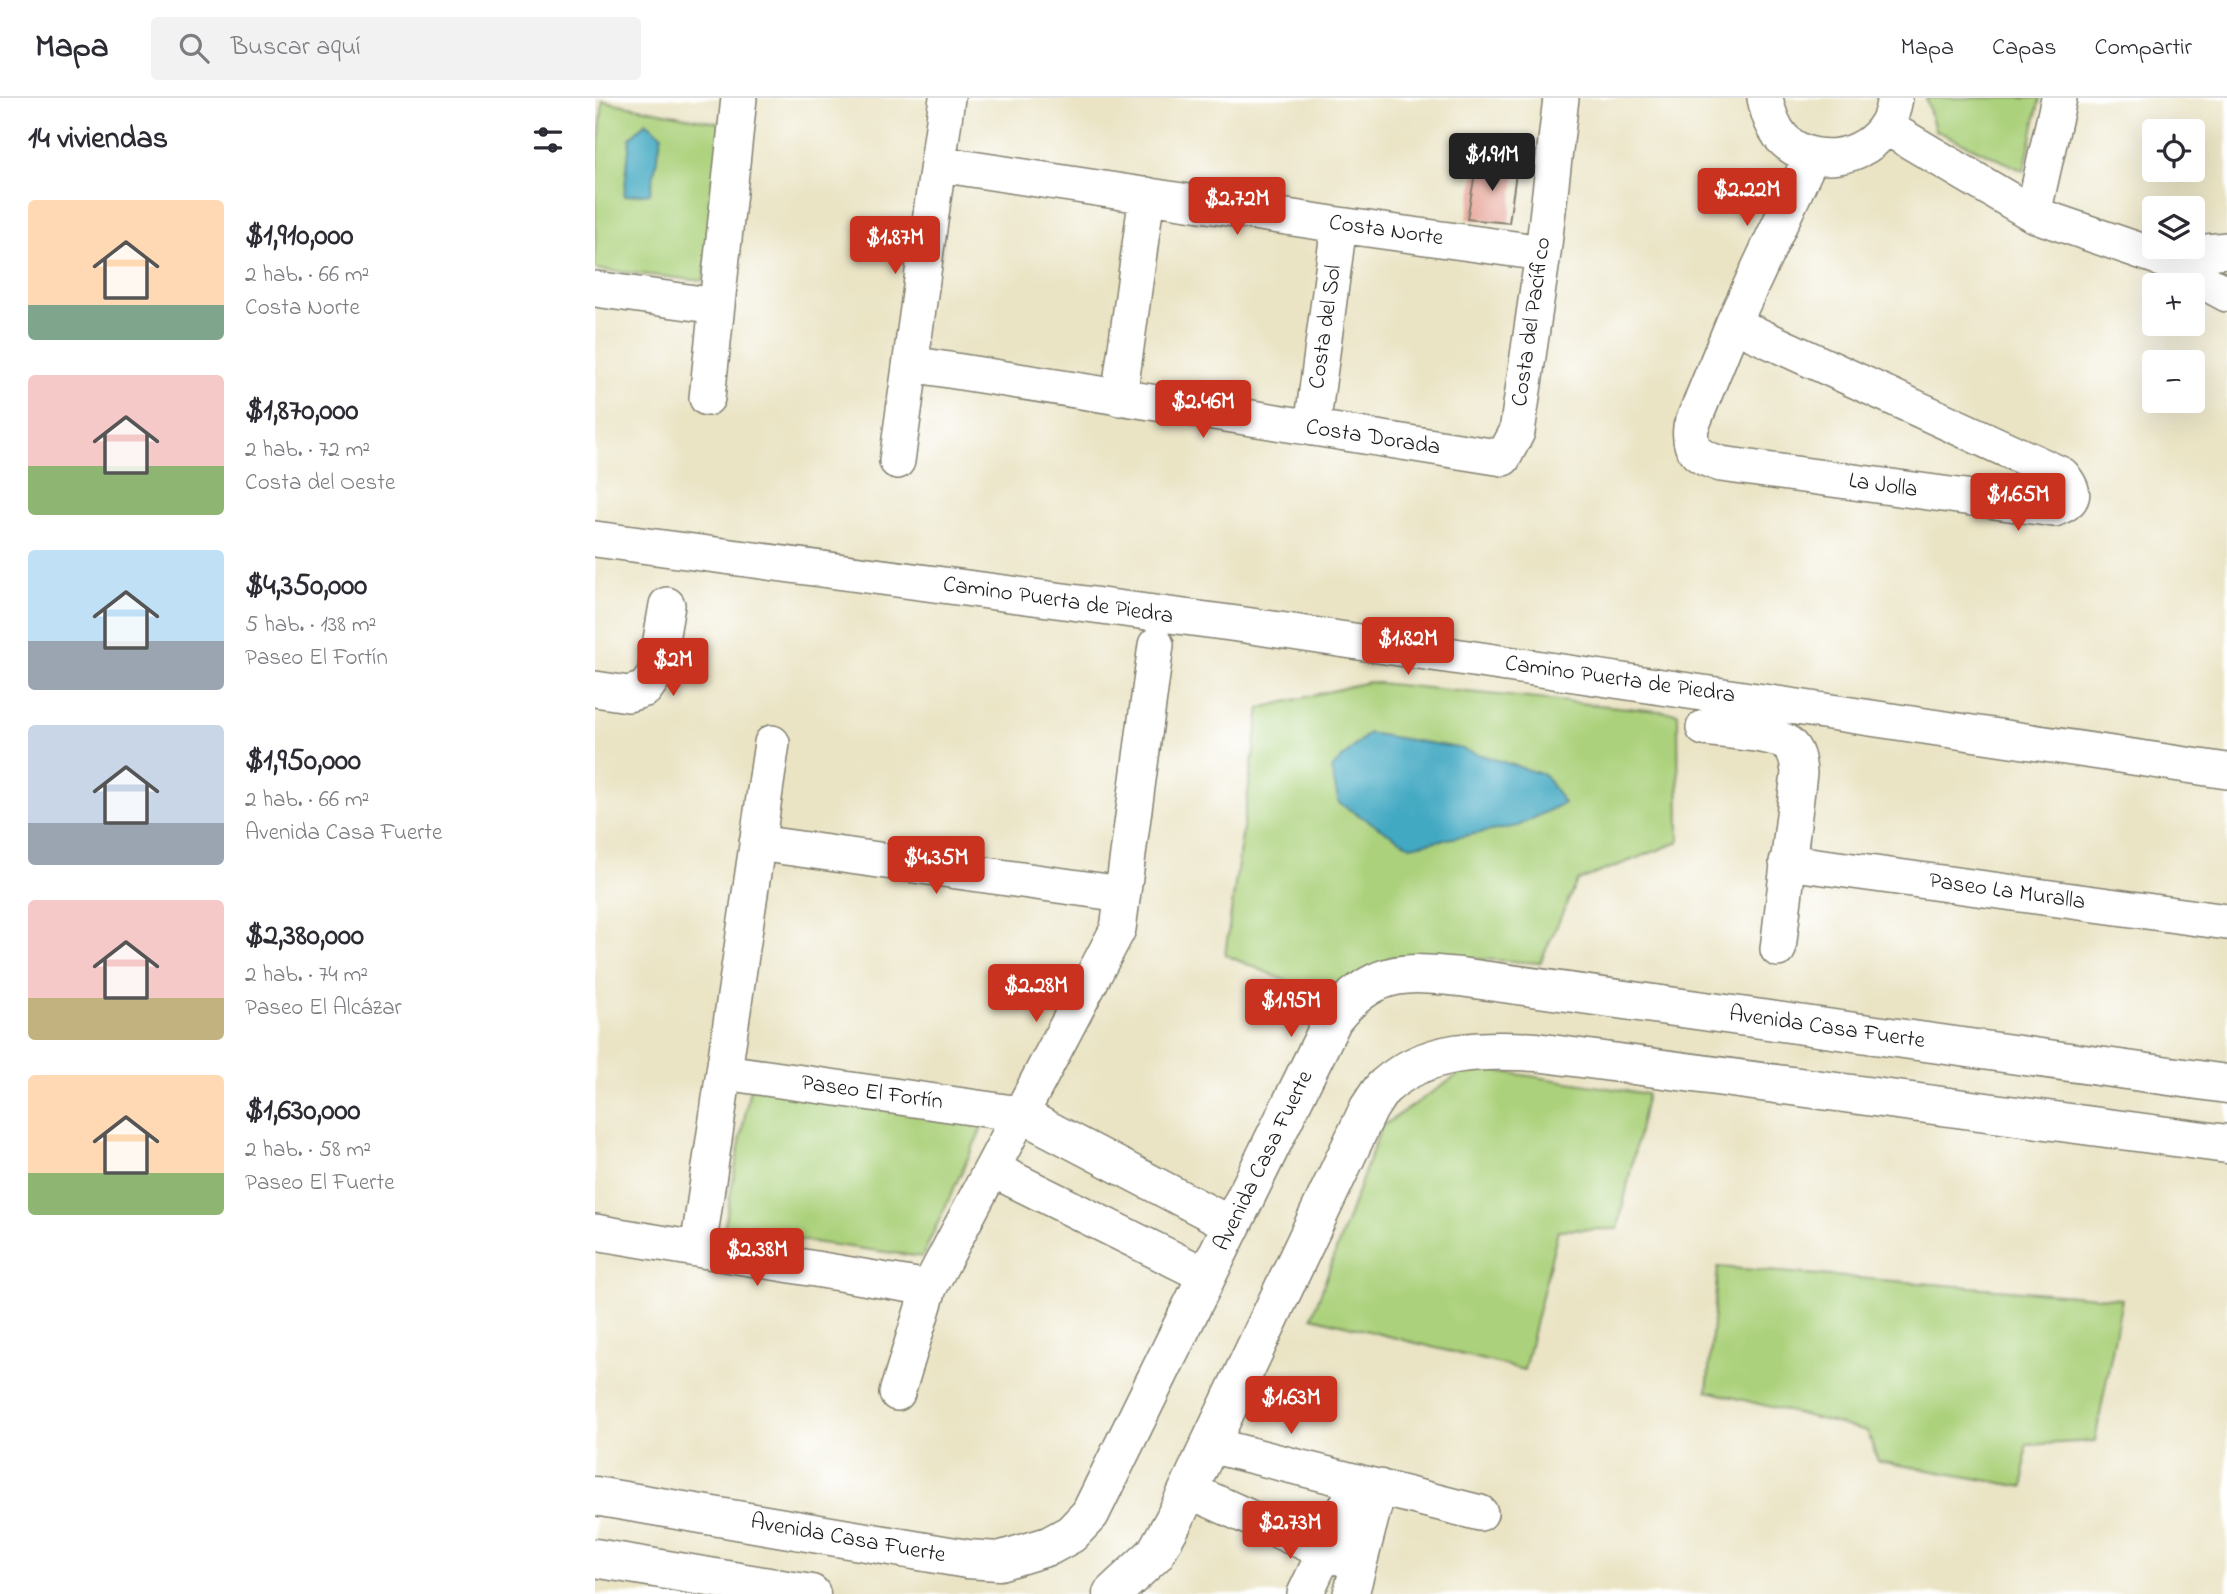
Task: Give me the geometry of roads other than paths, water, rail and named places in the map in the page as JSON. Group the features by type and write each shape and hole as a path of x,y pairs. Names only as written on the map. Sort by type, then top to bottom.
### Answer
{"street":[{"path":"707,398 739,98"},
{"path":"897,461 947,98"},
{"name":"Costa del Pacífico","path":"1503,458 1517,432 1543,253 1560,98"},
{"path":"1765,98 1769,116 1783,139 1804,153 1830,158 1856,153 1876,138 1890,113 2033,214 2142,251"},
{"path":"2033,214 2059,98"},
{"name":"La Jolla","path":"1733,324 2062,475 2072,490 2071,498 2067,505 2054,509 1721,464 1705,459 1694,451 1690,439 1691,427 1733,324 1812,155"},
{"name":"Costa Norte","path":"939,164 1543,253"},
{"path":"1119,398 1147,195"},
{"name":"Costa del Sol","path":"1312,428 1339,225"},
{"path":"2205,252 2227,250"},
{"path":"2162,259 2227,294"},
{"path":"595,289 717,306"},
{"name":"Costa Dorada","path":"911,364 1503,458"},
{"name":"Camino Puerta de Piedra","path":"595,539 1259,627 2227,771"},
{"path":"595,689 628,694 645,690 655,675 667,605"},
{"path":"897,1393 929,1288 1118,929 1156,645"},
{"path":"1704,729 1771,737 1787,743 1797,756 1799,773 1778,949"},
{"path":"698,1250 772,743"},
{"path":"757,843 1122,894"},
{"name":"Paseo La Muralla","path":"1787,862 2227,922"},
{"name":"Avenida Casa Fuerte","path":"595,1496 967,1559 999,1561 1049,1546 1071,1534 1090,1514 1333,1019 1349,999 1370,985 1391,976 1423,973 1460,977 2227,1084"},
{"path":"1112,1594 1155,1554 1210,1445 1369,1108 1384,1087 1408,1070 1431,1059 1461,1052 1536,1052 2225,1140"},
{"name":"Paseo El Fortín","path":"724,1072 1020,1114 1232,1225"},
{"path":"992,1169 1207,1276"},
{"path":"595,1232 929,1288"},
{"path":"1210,1445 1480,1514"},
{"path":"1305,1594 1326,1552 1368,1485"},
{"path":"1355,1579 1368,1485"},
{"path":"1188,1490 1326,1552 1355,1579"},
{"path":"595,1558 811,1594"}],"water":[{"path":"646,122 662,135 650,193 624,196 630,138"},
{"path":"1368,733 1459,748 1545,775 1564,803 1518,826 1410,846 1339,803 1331,769"}]}
